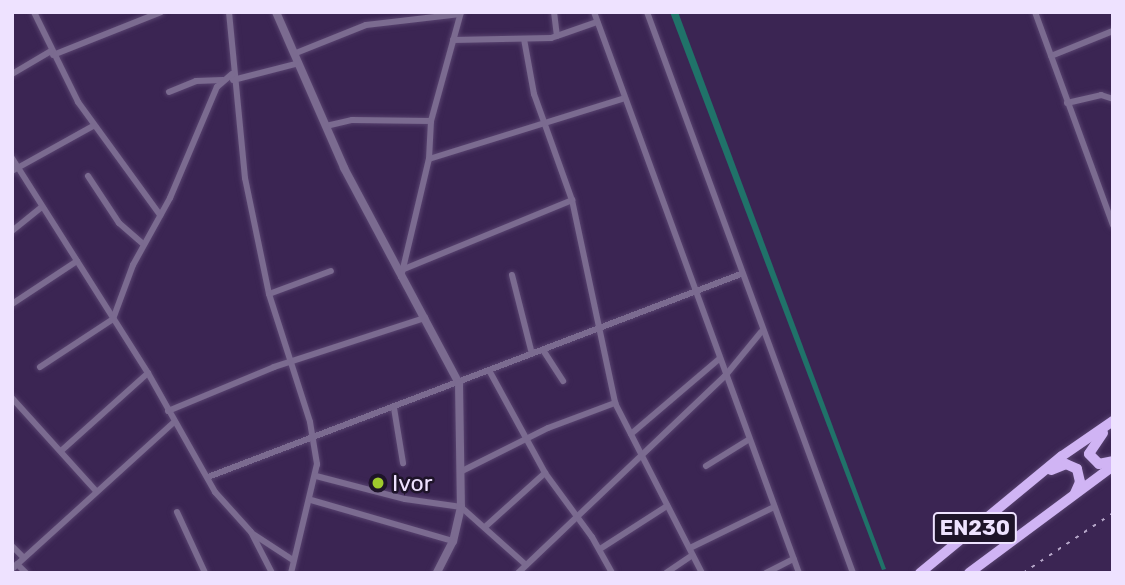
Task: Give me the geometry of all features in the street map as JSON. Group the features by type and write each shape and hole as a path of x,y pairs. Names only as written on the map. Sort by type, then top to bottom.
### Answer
{"highway":[{"path":"1113,423 1094,442 1089,454 1099,464 1113,464"},
{"name":"EN230","path":"920,573 1030,483 1113,423"},
{"name":"EN230","path":"969,573 1113,464"},
{"path":"1030,483 1058,466 1077,469 1078,487 1048,515"}],"street":[{"path":"34,12 52,53 93,126 160,215"},
{"path":"12,74 52,53 161,12"},
{"path":"229,12 233,77 245,178 270,294 314,439 316,477 290,573"},
{"path":"276,12 301,62 326,127 459,383 461,507 453,541 437,573"},
{"path":"554,12 557,36"},
{"path":"594,12 748,440 799,573"},
{"path":"647,12 761,331 853,573"},
{"path":"1035,12 1113,225"},
{"path":"296,52 366,25 423,14 460,13 431,121 429,159 403,273"},
{"path":"453,40 557,36 597,22"},
{"path":"1051,56 1113,31"},
{"path":"524,39 534,94 572,200 615,403 702,573"},
{"path":"169,92 195,81 223,80 301,62"},
{"path":"40,367 113,319 142,244 160,215 223,80"},
{"path":"1067,103 1101,95 1113,99"},
{"path":"429,159 546,126 625,98"},
{"path":"326,127 352,120 431,121"},
{"path":"15,169 93,126"},
{"path":"12,158 15,169 148,373 208,477 251,533 272,573"},
{"path":"88,176 119,223 142,244"},
{"path":"403,273 572,200"},
{"path":"12,230 42,207"},
{"path":"12,304 77,261"},
{"path":"270,294 331,271"},
{"path":"208,477 490,372 543,349 741,274"},
{"path":"512,275 532,354"},
{"path":"169,411 291,362 425,318"},
{"path":"518,573 725,376 761,331"},
{"path":"543,349 563,381"},
{"path":"631,435 719,359"},
{"path":"490,372 545,473 600,549 611,573"},
{"path":"61,451 148,373"},
{"path":"12,398 95,490"},
{"path":"460,472 526,440 615,403"},
{"path":"394,408 403,463"},
{"path":"26,573 14,567 95,490 174,422"},
{"path":"706,466 748,440"},
{"path":"485,527 545,473"},
{"path":"316,477 405,499 461,507 526,565"},
{"path":"311,500 453,541"},
{"path":"600,549 667,506"},
{"path":"666,573 691,552 774,507"},
{"path":"177,512 205,573"},
{"path":"251,533 293,560"},
{"path":"12,546 23,557"},
{"path":"766,573 794,559"}],"shaded area":[{"path":"670,12 678,12 886,569 882,570"}],"railway":[{"path":"1023,573 1113,513"}],"place":[{"name":"Ivor","path":"378,483"}]}
